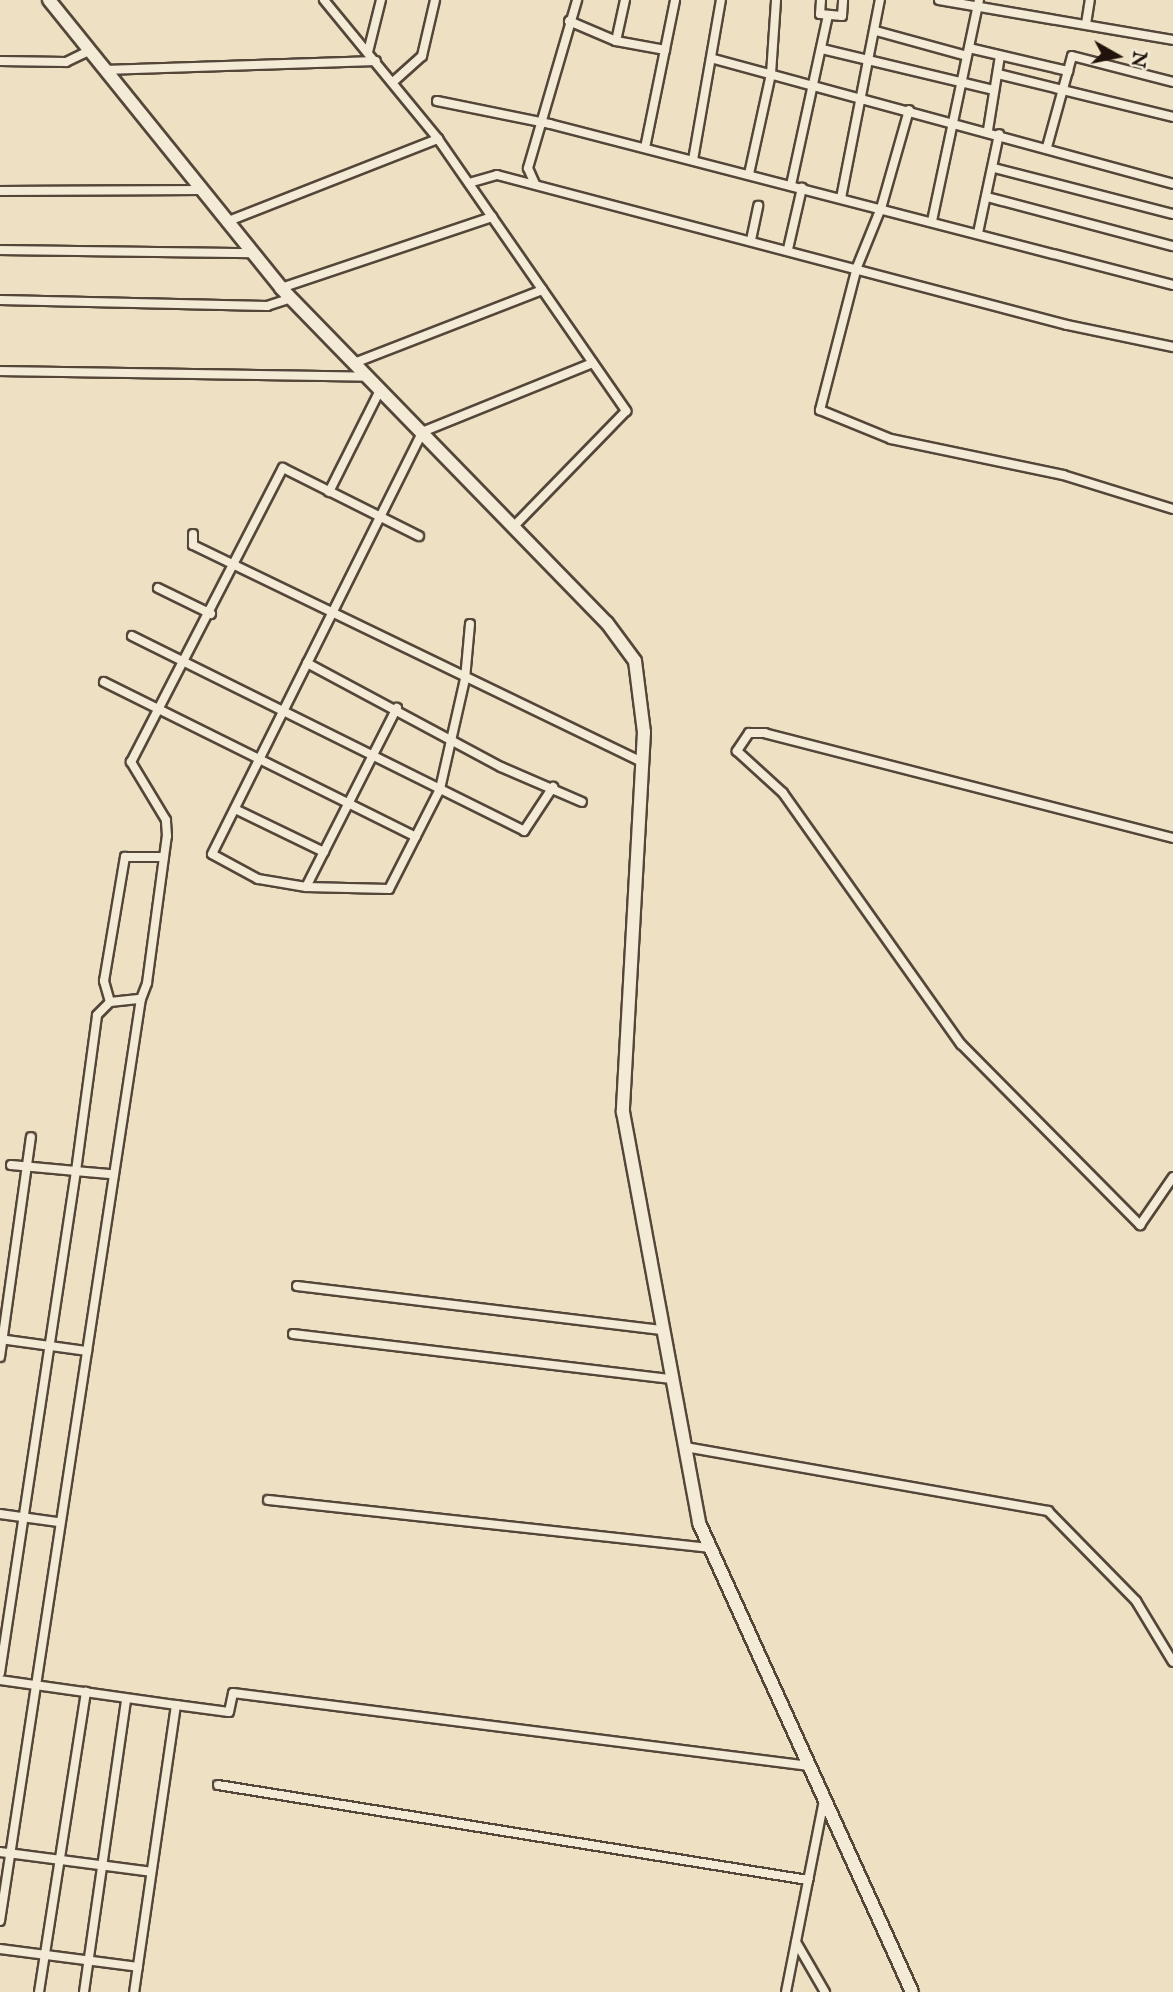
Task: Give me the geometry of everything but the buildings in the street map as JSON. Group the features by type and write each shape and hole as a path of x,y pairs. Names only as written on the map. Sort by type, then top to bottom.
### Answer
{"main road":[{"path":"49,0 199,190 281,288 624,642 635,662 644,705 623,1112 685,1447 709,1548 912,1992"}],"street":[{"path":"324,0 333,4 438,139 626,411 513,527"},
{"path":"369,52 382,0"},
{"path":"393,82 422,56 435,0"},
{"path":"535,184 528,168 577,0"},
{"path":"617,41 625,0"},
{"path":"645,148 675,0"},
{"path":"693,160 714,59 721,0"},
{"path":"749,174 771,74 776,0"},
{"path":"821,0 820,14 828,16 842,16 843,0"},
{"path":"841,198 880,0"},
{"path":"939,0 978,3 1173,40"},
{"path":"1086,23 1090,0"},
{"path":"932,221 978,3"},
{"path":"790,185 828,16"},
{"path":"569,21 617,41 665,50"},
{"path":"876,31 1068,71"},
{"path":"822,50 994,90"},
{"path":"0,61 66,62 89,51"},
{"path":"988,130 1000,55"},
{"path":"1047,147 1072,57 1173,82"},
{"path":"714,59 813,87 988,130 1173,184"},
{"path":"104,70 376,61"},
{"path":"998,74 1173,117"},
{"path":"437,101 540,121 1173,285"},
{"path":"909,110 881,208 857,267 820,410 826,417 1173,509"},
{"path":"978,233 994,168 999,134"},
{"path":"226,222 438,139"},
{"path":"994,168 1173,215"},
{"path":"469,183 497,175 857,267 1067,326 1173,347"},
{"path":"788,249 802,188"},
{"path":"0,191 199,190"},
{"path":"987,197 1173,246"},
{"path":"751,240 758,206"},
{"path":"281,288 492,217"},
{"path":"0,250 252,253"},
{"path":"354,363 542,290"},
{"path":"0,300 267,306 291,298"},
{"path":"470,624 466,679 440,789 389,889 306,887 258,879 212,854 422,432 593,363"},
{"path":"0,371 368,377"},
{"path":"330,492 380,390"},
{"path":"0,1921 32,1684 164,857 166,820 131,762 211,614 283,468 419,536"},
{"path":"193,534 193,545 642,762"},
{"path":"158,588 211,614"},
{"path":"132,636 524,831 553,787"},
{"path":"307,663 397,708 453,740 582,802"},
{"path":"104,682 416,837"},
{"path":"306,887 397,708"},
{"path":"1173,838 765,733 749,733 737,751 783,793 961,1044 1140,1225 1173,1177"},
{"path":"234,809 324,852"},
{"path":"110,1002 104,981 125,857 164,857"},
{"path":"0,1673 97,1015 110,1002 141,999"},
{"path":"0,1357 31,1137"},
{"path":"11,1165 114,1174"},
{"path":"297,1286 663,1330"},
{"path":"293,1334 673,1379"},
{"path":"1,1339 87,1351"},
{"path":"685,1447 1048,1511 1136,1601 1173,1662"},
{"path":"268,1500 709,1548"},
{"path":"0,1514 58,1522"},
{"path":"0,1680 229,1712 233,1693 809,1766"},
{"path":"39,1992 86,1692"},
{"path":"84,1992 126,1699"},
{"path":"134,1992 176,1705"},
{"path":"218,1786 808,1880"},
{"path":"786,1992 824,1800"},
{"path":"0,1852 151,1872"},
{"path":"796,1942 825,1992"},
{"path":"0,1949 138,1967"}]}
